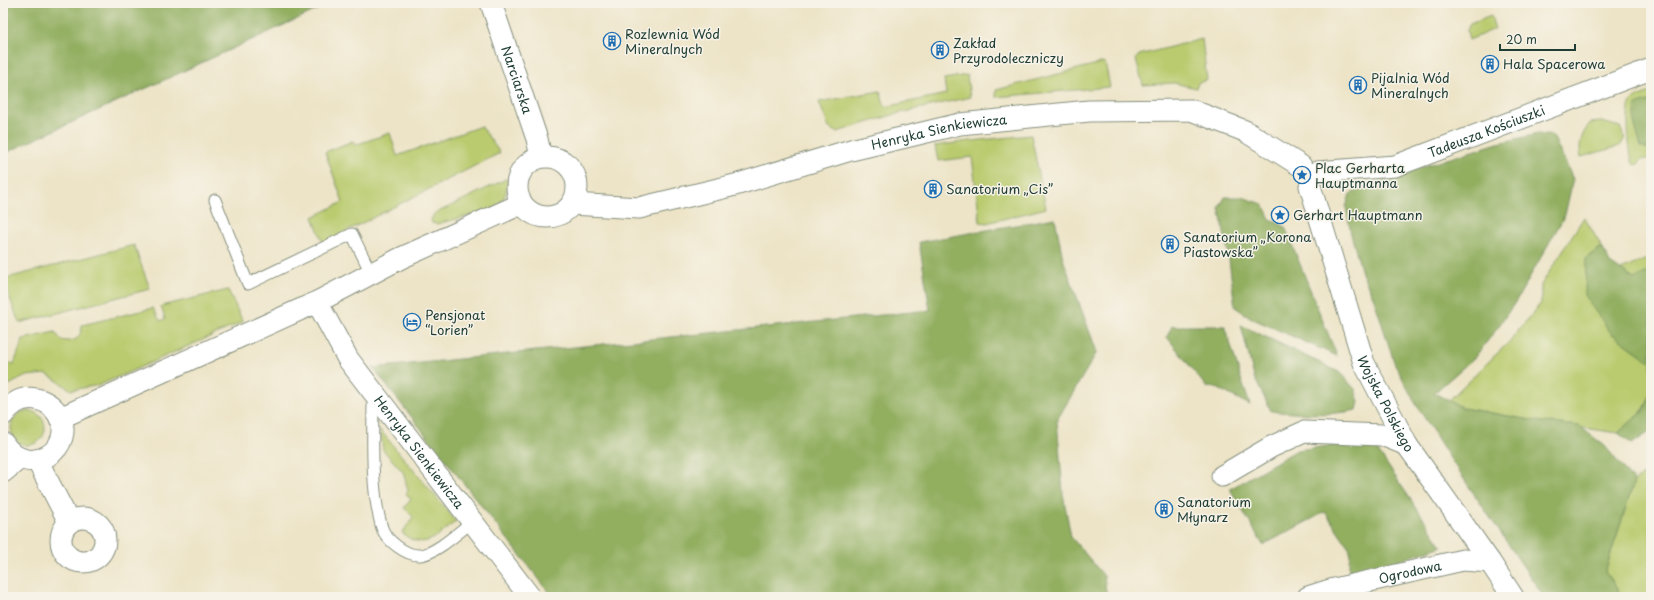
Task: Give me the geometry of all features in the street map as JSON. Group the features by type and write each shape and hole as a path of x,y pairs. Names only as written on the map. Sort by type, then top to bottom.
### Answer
{"street":[{"name":"Narciarska","path":"491,3 537,139 541,157"},
{"name":"Tadeusza Kościuszki","path":"1309,175 1395,166 1651,69"},
{"name":"Henryka Sienkiewicza","path":"572,204 639,208 735,185 851,150 960,124 1089,111 1191,110 1245,131 1309,175"},
{"path":"541,157 553,157 564,162 572,170 577,181 577,193 572,204 564,212 552,217 541,217 530,212 521,204 517,193 517,181 521,170 530,162 541,157"},
{"name":"Wojska Polskiego","path":"1309,175 1364,363 1407,445 1513,597"},
{"path":"60,418 317,302 401,258 521,204"},
{"name":"Henryka Sienkiewicza","path":"317,302 348,359 530,597"},
{"path":"3,415 9,407 19,400 31,398 44,400 54,407 60,418 63,430 60,442 53,452 43,459 28,459 8,452 3,443"},
{"path":"1222,476 1271,447 1304,432 1382,435 1407,445"},
{"path":"3,472 28,459"},
{"path":"28,459 69,522"},
{"name":"Ogrodowa","path":"1308,597 1330,590 1462,560 1490,562"}],"lane":[{"path":"215,200 248,284 352,234 371,274"},
{"path":"373,392 373,450 376,501 382,529 394,544 405,551 419,556 434,551 473,521"}],"green space":[{"path":"3,3 332,3 3,154"},
{"path":"1491,16 1495,29 1469,40 1467,30 1470,24"},
{"path":"1202,39 1207,80 1198,83 1196,88 1174,83 1143,85 1136,59 1139,55"},
{"path":"1105,62 1110,87 996,97 996,90"},
{"path":"967,75 970,97 896,114 837,132 829,128 819,102 880,91 885,107 946,94 944,79"},
{"path":"1651,92 1651,158 1642,160 1637,165 1633,164 1630,151 1628,132 1629,107 1635,98"},
{"path":"1651,100 1651,150 1641,147 1634,122 1636,105"},
{"path":"1602,122 1620,127 1625,138 1620,146 1581,157 1580,143 1585,131 1590,123"},
{"path":"481,126 500,153 323,243 313,217 343,202 325,152 353,141 355,145 390,133 397,156"},
{"path":"1538,134 1553,136 1573,179 1565,215 1516,301 1496,330 1475,357 1434,393 1463,408 1542,422 1579,426 1605,446 1634,482 1605,572 1623,597 1544,597 1453,463 1414,401 1394,362 1374,299 1362,273 1351,234 1346,207 1350,194 1390,177 1498,143"},
{"path":"1031,135 1046,208 987,223 980,222 972,157 938,161 935,146"},
{"path":"506,179 508,181 504,198 492,210 437,224 432,223 431,219 434,214"},
{"path":"1225,197 1242,197 1263,204 1270,219 1285,227 1337,356 1253,319 1235,307 1228,252 1219,208"},
{"path":"1584,217 1602,247 1586,258 1611,333 1651,362 1649,396 1647,404 1643,410 1618,433 1542,422 1463,408 1449,400 1510,341 1541,303 1541,285"},
{"path":"1055,218 1063,259 1097,352 1057,420 1063,494 1071,537 1104,576 1106,591 1109,597 553,597 373,368 930,310 919,242"},
{"path":"134,245 150,289 19,323 3,279"},
{"path":"1602,247 1610,263 1634,279 1651,270 1651,362 1611,333 1585,297 1586,258"},
{"path":"1651,257 1651,342 1621,270"},
{"path":"228,290 243,322 100,385 71,390 47,374 26,376 3,388 3,361 14,364 23,339 55,332 61,340 70,341 78,337 82,325 153,308 160,321 165,319 161,306"},
{"path":"1241,325 1339,372 1355,389 1359,402 1357,410 1314,414 1271,411 1254,377"},
{"path":"1172,326 1225,326 1250,405 1213,386 1207,388 1167,337"},
{"path":"1651,394 1651,431 1632,444 1618,433 1644,410"},
{"path":"25,411 31,411 35,412 42,418 45,428 44,435 38,442 31,445 25,445 21,444 14,438 11,431 11,425 12,421 18,414"},
{"path":"380,430 456,521 443,532 430,540 424,542 417,541 410,539 402,533 413,517 404,508 411,499 406,494 408,490 403,472 383,450"},
{"path":"1374,445 1442,546 1348,578 1350,549 1325,512 1263,545 1230,489 1297,450 1328,446"},
{"path":"1651,469 1651,597 1623,597 1605,572 1634,482"}],"place":[{"name":"Rozlewnia Wód Mineralnych","path":"612,41"},
{"name":"Zakład Przyrodoleczniczy","path":"940,50"},
{"name":"Hala Spacerowa","path":"1490,64"},
{"name":"Pijalnia Wód Mineralnych","path":"1358,85"},
{"name":"Plac Gerharta Hauptmanna","path":"1302,175"},
{"name":"Sanatorium „Cis”","path":"933,189"},
{"name":"Gerhart Hauptmann","path":"1280,215"},
{"name":"Sanatorium „Korona Piastowska”","path":"1170,244"},
{"name":"Pensjonat “Lorien”","path":"412,322"},
{"name":"Sanatorium Młynarz","path":"1164,509"}]}
